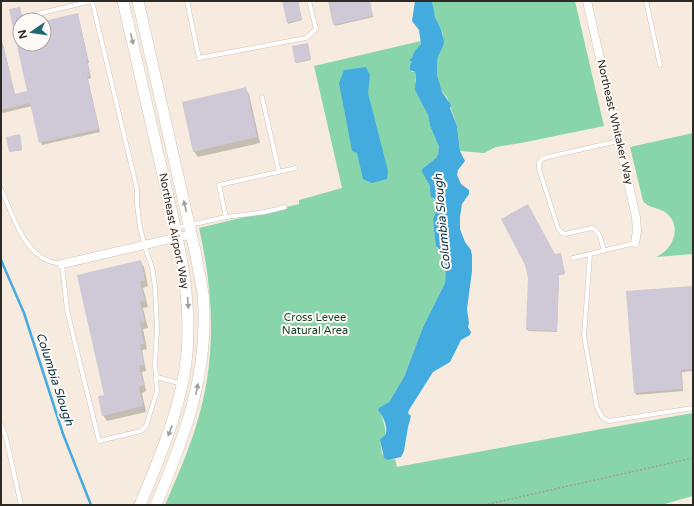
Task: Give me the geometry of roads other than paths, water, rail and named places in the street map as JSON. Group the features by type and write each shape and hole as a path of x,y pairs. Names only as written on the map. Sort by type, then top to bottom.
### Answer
{"main road":[{"name":"Northeast Airport Way","path":"123,1 185,275 188,312 187,353 183,384 172,424 140,505"},
{"name":"Northeast Airport Way","path":"138,1 191,230 202,294 204,328 197,390 185,433 156,505"}],"street":[{"name":"Northeast Whitaker Way","path":"587,1 636,217 637,231 635,243"},
{"path":"62,264 144,244 176,233 191,230"}],"lane":[{"path":"1,189 20,234 30,246 49,261 62,264 67,310 99,441 141,431 146,426 157,391 155,364 157,329 155,287 152,267 144,244 137,204 137,190 92,1 46,12"},
{"path":"187,1 199,58 306,38 316,29 308,1"},
{"path":"646,1 660,65"},
{"path":"262,97 279,172"},
{"path":"604,250 599,232 595,229 592,228 565,234 558,228 539,169 539,163 542,159 548,157 619,140"},
{"path":"226,217 218,185 296,168"},
{"path":"191,230 226,217 265,212 285,207"},
{"path":"573,258 635,243"},
{"path":"590,254 584,336 597,408 603,418 609,421 693,408"},
{"path":"157,377 183,384"},
{"path":"1,424 6,438 21,505"}],"water":[{"path":"415,1 432,1 435,17 441,29 444,41 438,57 437,75 442,92 451,105 450,108 457,126 460,151 465,161 458,170 457,175 461,184 469,190 469,194 462,204 460,229 465,242 471,250 472,256 472,271 467,309 469,323 468,327 471,332 470,335 461,340 450,362 433,372 409,410 408,413 411,416 404,451 401,457 388,460 384,458 380,440 385,435 386,426 378,410 389,402 404,377 423,327 445,283 446,264 443,252 436,246 433,219 439,204 437,200 431,197 430,186 422,172 422,169 436,158 439,147 430,126 428,115 415,90 415,72 410,70 410,65 412,62 410,59 421,44 419,30 412,21"},
{"path":"366,67 370,75 368,93 388,171 387,179 372,183 363,179 357,153 352,151 339,83 344,70"}],"waterway":[{"name":"Columbia Slough","path":"1,260 24,313 63,434 91,505"}],"park label":[{"name":"Cross Levee Natural Area","path":"315,323"}]}
